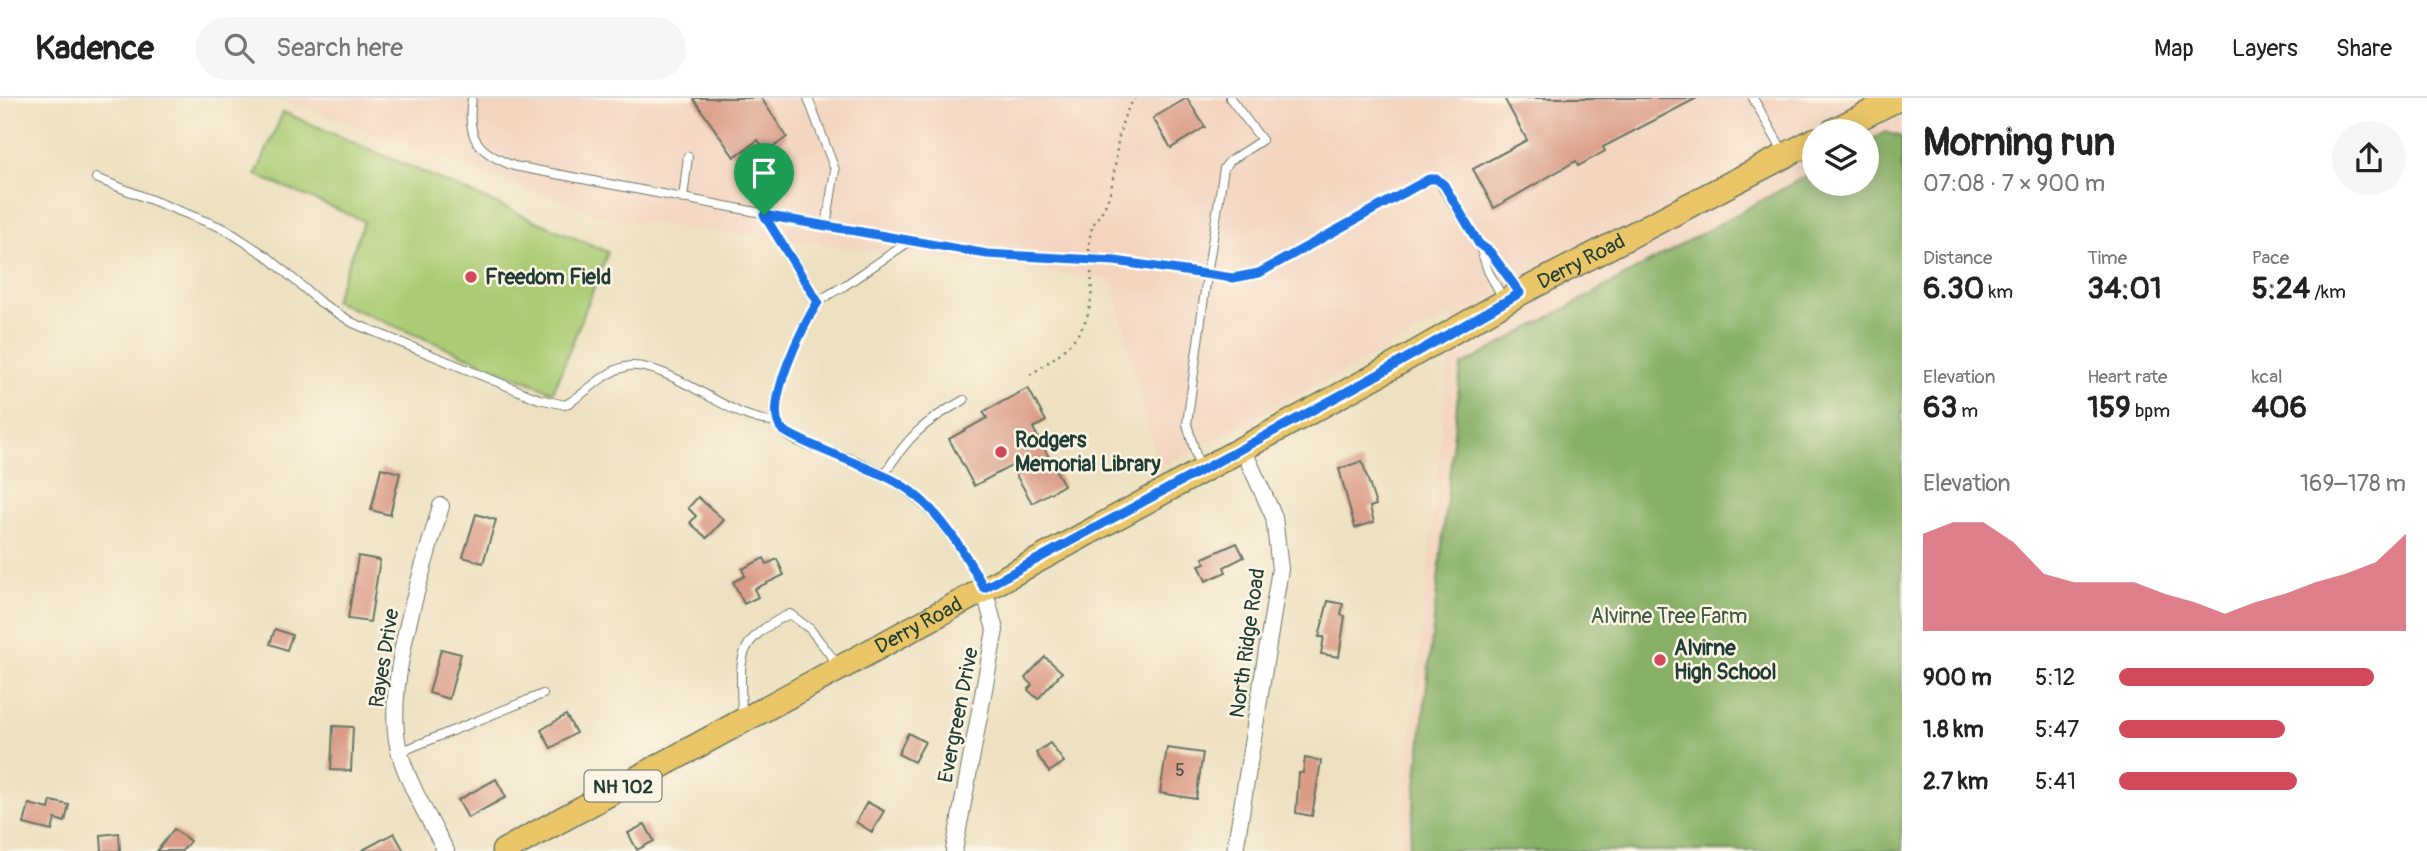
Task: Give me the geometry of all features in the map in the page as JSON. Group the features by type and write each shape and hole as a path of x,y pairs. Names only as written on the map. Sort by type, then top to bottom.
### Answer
{"main road":[{"path":"1857,119 1899,98"},
{"name":"Derry Road","path":"504,851 1512,298 1802,146"}],"street":[{"name":"North Ridge Road","path":"1235,851 1280,569 1274,517 1242,447"},
{"name":"Rayes Drive","path":"440,506 403,654 396,704 400,752 446,851"},
{"name":"Evergreen Drive","path":"954,851 995,630 984,588"}],"lane":[{"path":"472,98 470,116 474,138 483,151 514,166 764,215 987,254 1090,259 1233,278 1259,273 1429,179 1437,179 1444,185 1479,244 1488,271 1512,298"},
{"path":"808,98 835,170 826,226"},
{"path":"1200,469 1187,424 1224,168 1231,160 1262,140 1230,98"},
{"path":"1753,98 1785,155"},
{"path":"683,199 688,156"},
{"path":"96,178 225,229 268,257 335,313 353,323 539,399 565,405 614,372 626,366 639,366 675,380 744,415 778,424"},
{"path":"764,215 818,302"},
{"path":"910,241 818,302 799,336 777,398 775,412 783,432 902,485 930,509 984,588"},
{"path":"1479,244 1490,252 1512,298"},
{"path":"884,475 911,435 925,423 964,400"},
{"path":"742,720 741,668 745,646 761,627 790,614 810,629 840,667"},
{"path":"400,752 543,694"}],"path":[{"path":"1030,374 1067,349 1081,333 1092,287 1089,233 1095,217 1109,199 1126,112 1136,98"}],"shaded area":[{"name":"Alvirne High School","path":"276,98 1902,98 1902,851 1400,851 1453,314 1158,469 1112,280 610,219"}],"green space":[{"name":"Freedom Field","path":"283,112 608,252 553,392 334,301 364,221 256,175"},
{"name":"Alvirne Tree Farm","path":"1885,132 1902,137 1902,851 1409,851 1461,366 1802,178 1802,196 1879,196 1879,135"}],"building":[{"path":"693,98 761,98 787,137 766,152 758,140 734,157"},
{"path":"1187,98 1205,127 1171,148 1153,118"},
{"path":"1504,98 1697,98 1603,147 1605,151 1578,166 1576,161 1494,208 1473,169 1527,140"},
{"name":"Rodgers Memorial Library","path":"1028,388 1046,421 1033,428 1064,485 1032,503 1011,466 974,486 949,439 987,418 983,412"},
{"path":"1362,461 1376,505 1370,507 1374,522 1355,528 1339,469"},
{"path":"381,468 400,473 390,515 371,510"},
{"path":"698,497 724,520 707,538 690,523 696,516 688,508"},
{"path":"476,514 496,520 483,563 463,557"},
{"path":"1237,543 1244,557 1224,567 1226,572 1206,581 1199,565 1205,563 1203,558"},
{"path":"358,556 380,560 370,622 348,619"},
{"path":"764,558 767,564 777,559 784,575 754,589 758,597 744,604 733,582 745,576 742,569"},
{"path":"1328,601 1343,604 1341,615 1345,616 1339,657 1321,654 1324,637 1319,637"},
{"path":"275,629 292,635 287,650 270,644"},
{"path":"441,649 461,654 449,699 429,693"},
{"path":"1045,657 1062,672 1038,699 1028,690 1032,685 1025,678"},
{"path":"566,715 576,733 551,748 541,730"},
{"path":"333,726 353,727 351,771 331,770"},
{"path":"908,733 925,742 914,762 898,754"},
{"path":"1050,743 1064,762 1049,772 1036,753"},
{"path":"1167,748 1203,753 1196,799 1160,793"},
{"path":"1305,758 1321,761 1312,816 1296,813 1299,773 1303,773"},
{"path":"496,779 506,797 468,818 458,800"},
{"path":"51,801 69,805 65,822 55,819 52,831 24,824 29,804 49,809"},
{"path":"867,802 884,811 872,832 856,822"},
{"path":"645,824 654,841 637,850 628,833"},
{"path":"174,829 190,841 182,851 157,851"},
{"path":"119,833 120,851 102,851 101,835"},
{"path":"394,833 404,851 361,851"}],"place":[{"name":"Freedom Field","path":"471,277"},
{"name":"Rodgers Memorial Library","path":"1001,452"},
{"name":"Alvirne High School","path":"1660,660"}],"route":[{"path":"1437,179 1444,185 1479,244 1490,252 1520,293 1372,378 984,588 960,548 930,509 916,496 902,485 853,460 783,432 778,424 775,412 777,398 799,336 818,302 764,215 987,254 1115,261 1233,278 1259,273 1422,182 1437,179"}]}
